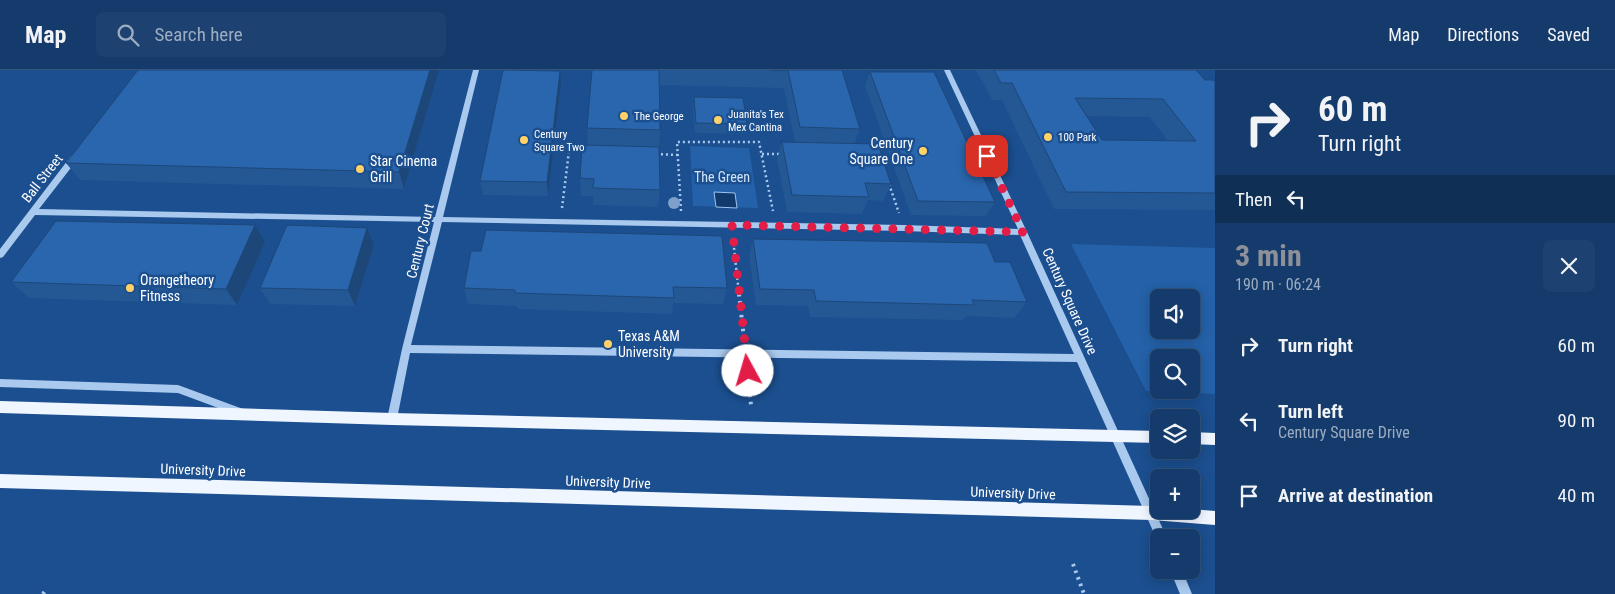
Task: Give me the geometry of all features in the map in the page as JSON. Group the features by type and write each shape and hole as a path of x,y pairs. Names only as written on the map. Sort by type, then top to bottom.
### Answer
{"main road":[{"path":"0,407 392,419 1150,437"},
{"path":"1200,438 1215,439"},
{"name":"University Drive","path":"0,481 1150,513"},
{"name":"University Drive","path":"1200,517 1215,518"}],"street":[{"name":"Century Court","path":"392,419 406,350 476,70"},
{"name":"Century Square Drive","path":"946,70 1023,232 1150,509"},
{"path":"32,212 904,228 1023,232"},
{"path":"406,350 1080,358"},
{"path":"0,383 178,389 250,415"},
{"path":"1180,579 1186,594"}],"lane":[{"name":"Ball Street","path":"0,255 80,150"}],"path":[{"path":"682,224 677,142 759,142 776,226"},
{"path":"560,222 569,151 589,152"},
{"path":"648,154 678,155"},
{"path":"762,154 781,154"},
{"path":"888,182 904,228"},
{"path":"732,225 752,405"},
{"path":"1073,564 1084,594"},
{"path":"43,594 46,589"}],"green space":[{"name":"The Green","path":"690,146 749,148 758,208 693,206"},
{"path":"1071,244 1215,248 1215,394 1200,393 1200,349 1150,349 1150,391 1146,391"}],"shaded area":[{"path":"714,192 735,193 737,208 716,207"}],"building":[{"path":"138,70 430,70 399,172 66,163"},
{"name":"Century Square Two","path":"503,70 560,71 547,182 480,181"},
{"path":"592,70 659,70 660,130 587,128"},
{"path":"788,70 842,70 860,129 800,127"},
{"name":"100 Park","path":"994,70 1196,70 1205,80 1213,80 1215,82 1215,193 1066,192 1012,83 1001,83","holes":["1075,98 1163,99 1196,141 1102,140"]},
{"name":"Century Square One","path":"870,72 934,72 995,202 918,201"},
{"path":"694,97 743,98 747,124 696,123"},
{"path":"782,142 878,144 891,184 865,183 869,197 792,195"},
{"path":"582,145 659,147 660,190 593,188 594,179 580,178"},
{"path":"56,221 255,225 226,289 11,282"},
{"path":"287,225 367,228 348,290 260,288"},
{"path":"486,230 722,236 727,288 673,287 674,298 515,293 515,290 464,288 471,251 481,251"},
{"path":"753,239 987,243 995,262 1010,262 1027,302 972,300 974,305 816,301 814,290 760,289"}],"place":[{"name":"The George","path":"624,116"},
{"name":"Juanita's Tex Mex Cantina","path":"718,120"},
{"name":"100 Park","path":"1048,137"},
{"name":"Century Square Two","path":"524,140"},
{"name":"Century Square One","path":"923,151"},
{"name":"Star Cinema Grill","path":"360,169"},
{"name":"Orangetheory Fitness","path":"130,288"},
{"name":"Texas A&M University","path":"608,344"}],"route":[{"path":"748,371 732,225 1023,232 987,156"}]}
